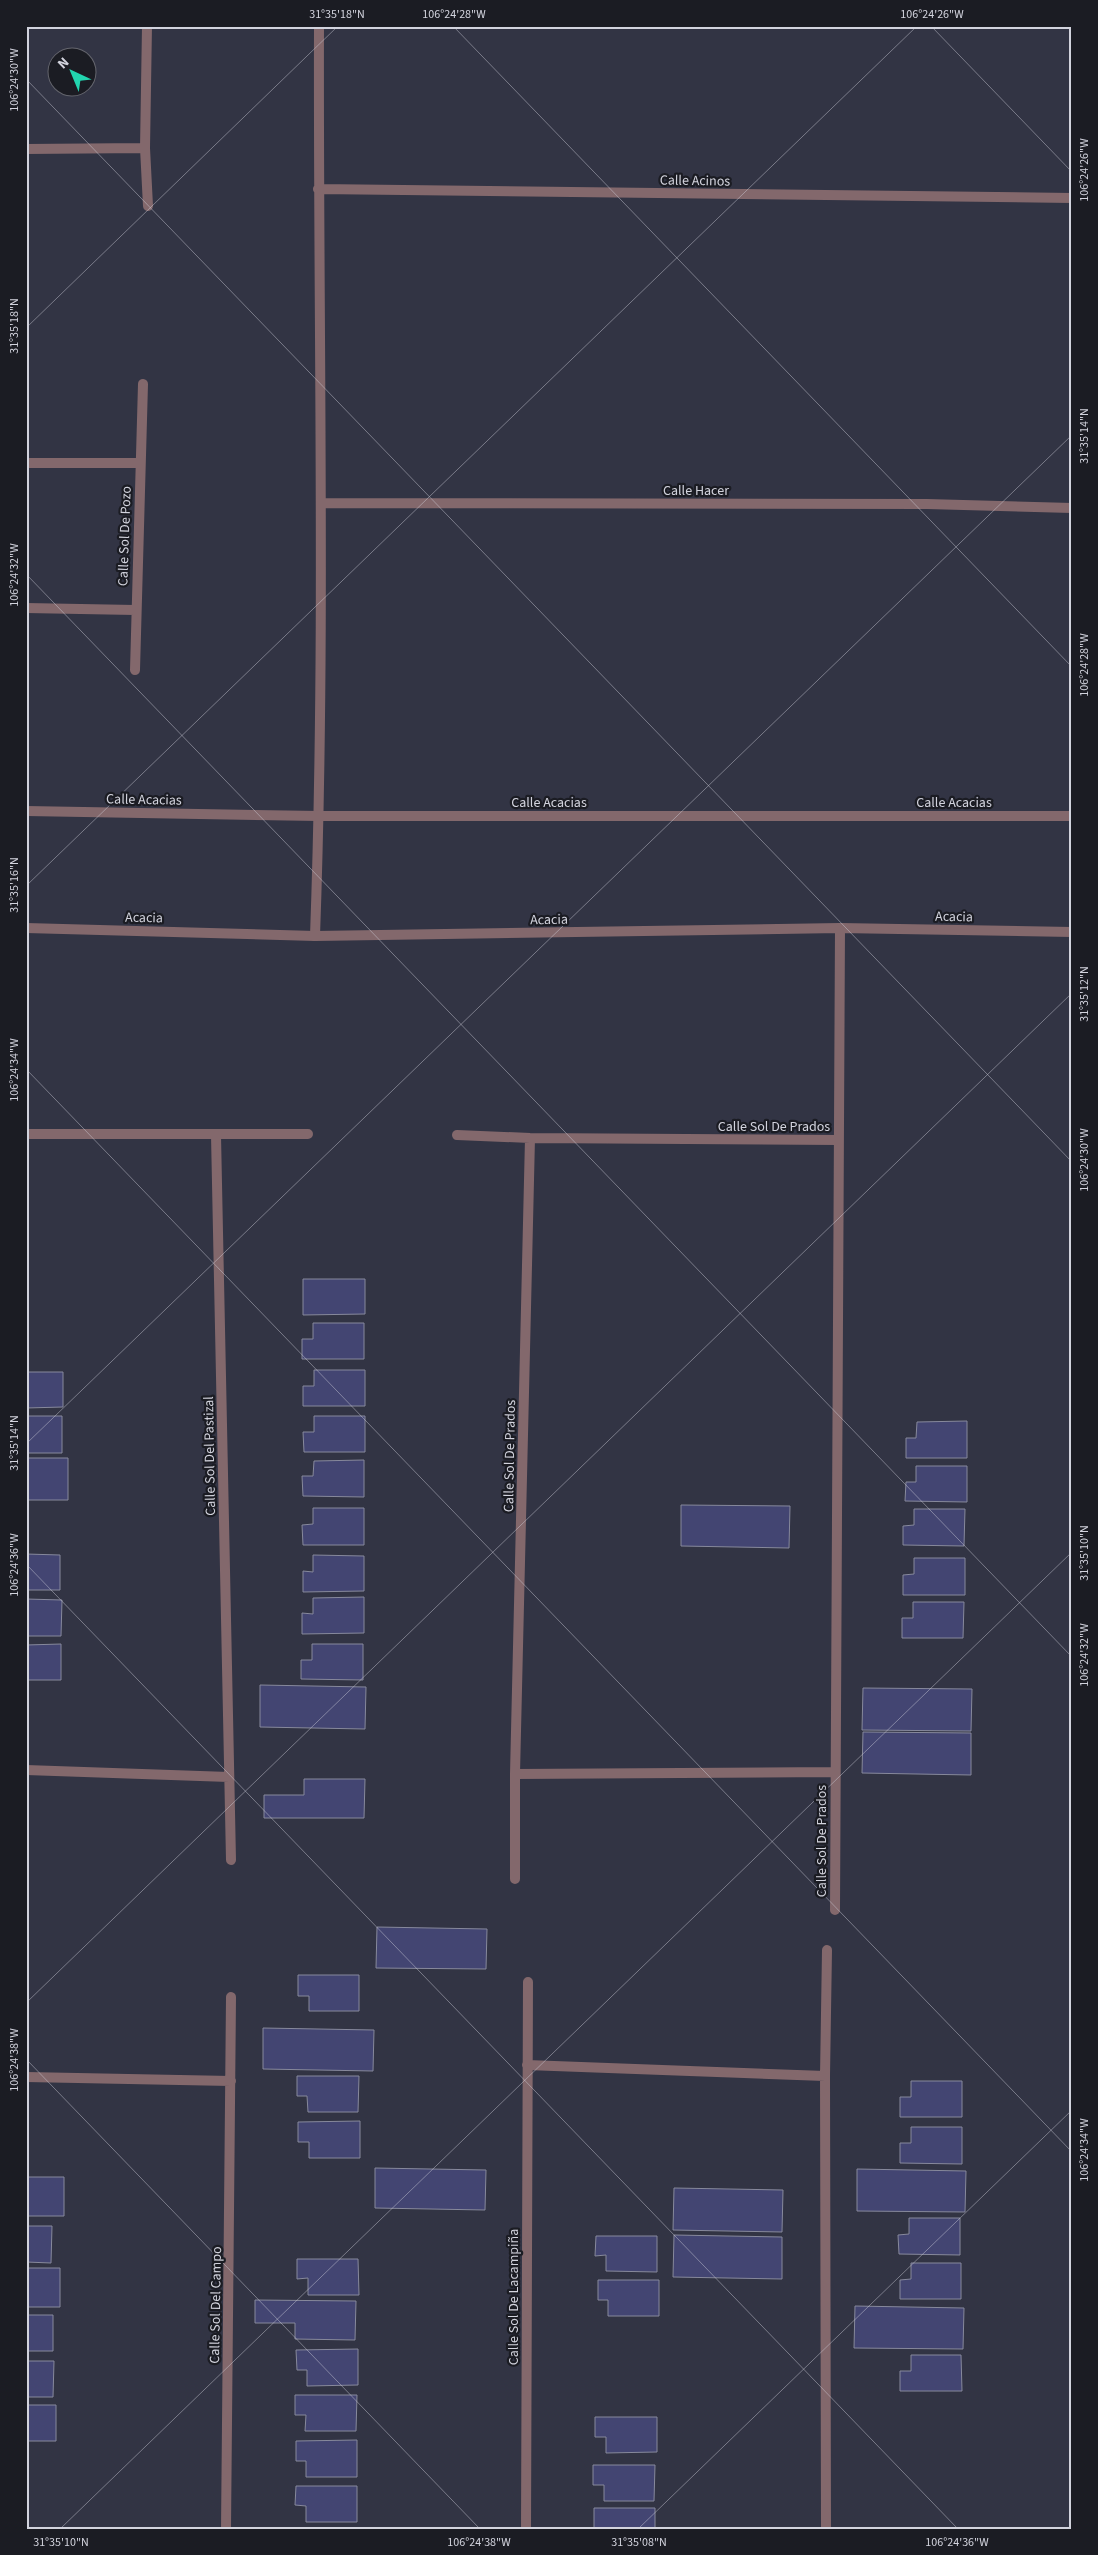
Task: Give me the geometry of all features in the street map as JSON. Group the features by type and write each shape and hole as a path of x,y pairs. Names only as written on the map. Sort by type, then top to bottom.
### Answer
{"street":[{"path":"147,26 145,148 148,206"},
{"path":"315,936 319,816 321,504 318,189 319,26"},
{"path":"26,149 145,148"},
{"name":"Calle Acinos","path":"318,189 1072,198"},
{"name":"Calle Sol De Pozo","path":"135,670 135,610 144,384"},
{"path":"26,463 140,463"},
{"name":"Calle Hacer","path":"321,504 907,504 1072,508"},
{"path":"26,608 135,610"},
{"name":"Calle Acacias","path":"26,811 319,816 1072,816"},
{"name":"Acacia","path":"26,928 315,936 840,928 1072,932"},
{"name":"Calle Sol De Prados","path":"835,1910 834,1772 840,928"},
{"path":"26,1134 308,1134"},
{"name":"Calle Sol Del Pastizal","path":"216,1135 231,1860"},
{"name":"Calle Sol De Prados","path":"457,1135 530,1138 838,1140"},
{"name":"Calle Sol De Prados","path":"515,1879 515,1774 530,1138"},
{"path":"26,1770 229,1776"},
{"name":"Calle Sol De Prados","path":"515,1774 834,1772"},
{"path":"826,2529 825,2076 827,1950"},
{"name":"Calle Sol De Lacampiña","path":"526,2529 528,1982"},
{"name":"Calle Sol Del Campo","path":"226,2529 231,1997"},
{"path":"528,2065 825,2076"},
{"path":"26,2077 231,2081"}],"building":[{"path":"303,1279 365,1279 365,1314 303,1315"},
{"path":"313,1323 364,1323 364,1359 302,1359 302,1339 313,1339"},
{"path":"314,1370 365,1370 365,1406 303,1406 303,1386 314,1386"},
{"path":"26,1372 63,1372 63,1407 26,1408"},
{"path":"26,1416 62,1416 62,1453 26,1453"},
{"path":"314,1416 365,1416 365,1452 304,1452 303,1432 314,1432"},
{"path":"967,1421 967,1458 906,1458 906,1438 916,1438 917,1422"},
{"path":"26,1458 68,1458 68,1500 26,1500"},
{"path":"364,1460 364,1497 303,1496 302,1476 313,1476 314,1461"},
{"path":"916,1466 967,1466 967,1502 905,1501 906,1482 916,1482"},
{"path":"681,1505 790,1506 789,1548 681,1546"},
{"path":"313,1508 364,1508 364,1545 303,1545 302,1525 313,1524"},
{"path":"914,1509 965,1509 964,1546 903,1545 903,1526 914,1525"},
{"path":"26,1554 60,1555 60,1590 26,1590"},
{"path":"313,1555 364,1556 364,1591 303,1592 303,1571 313,1572"},
{"path":"914,1558 965,1558 965,1595 903,1595 903,1575 914,1574"},
{"path":"364,1597 364,1633 302,1634 302,1613 313,1614 313,1598"},
{"path":"26,1599 62,1600 61,1636 26,1636"},
{"path":"913,1602 964,1602 963,1638 902,1638 902,1618 913,1618"},
{"path":"61,1644 61,1680 26,1680 26,1645"},
{"path":"312,1644 363,1644 363,1680 301,1679 301,1660 312,1660"},
{"path":"260,1685 366,1687 365,1729 260,1727"},
{"path":"863,1688 972,1689 971,1731 862,1730"},
{"path":"863,1732 971,1733 971,1775 862,1773"},
{"path":"304,1779 365,1779 364,1818 264,1818 264,1795 304,1795"},
{"path":"377,1927 487,1929 486,1969 376,1968"},
{"path":"298,1975 359,1975 359,2011 309,2011 309,1996 298,1996"},
{"path":"263,2028 374,2030 373,2071 263,2069"},
{"path":"297,2076 359,2076 358,2112 308,2112 307,2096 297,2096"},
{"path":"911,2081 962,2081 962,2117 900,2117 900,2097 911,2097"},
{"path":"360,2121 360,2158 309,2158 309,2142 298,2142 298,2122"},
{"path":"911,2127 962,2127 962,2164 900,2163 900,2143 911,2143"},
{"path":"375,2168 486,2170 485,2210 375,2208"},
{"path":"857,2169 966,2171 965,2212 857,2211"},
{"path":"26,2177 64,2177 64,2216 26,2216"},
{"path":"674,2188 783,2190 782,2232 673,2230"},
{"path":"909,2218 960,2218 960,2255 899,2254 898,2235 909,2234"},
{"path":"26,2226 52,2226 51,2263 26,2262"},
{"path":"674,2235 782,2237 782,2279 673,2277"},
{"path":"596,2236 657,2236 657,2272 606,2271 606,2255 595,2256"},
{"path":"297,2259 358,2259 359,2295 308,2295 308,2278 297,2279"},
{"path":"911,2263 961,2263 961,2299 900,2299 900,2280 911,2279"},
{"path":"26,2268 60,2268 60,2307 26,2307"},
{"path":"598,2280 659,2280 659,2316 608,2316 608,2300 598,2300"},
{"path":"255,2300 356,2301 355,2340 295,2339 295,2323 255,2323"},
{"path":"855,2306 964,2308 963,2349 854,2348"},
{"path":"26,2315 53,2315 53,2351 26,2351"},
{"path":"358,2349 358,2385 307,2386 307,2370 297,2370 296,2350"},
{"path":"911,2355 961,2355 962,2391 900,2391 900,2371 911,2371"},
{"path":"26,2361 54,2361 53,2397 26,2397"},
{"path":"295,2395 357,2395 356,2431 305,2431 306,2415 295,2415"},
{"path":"26,2405 56,2405 56,2441 26,2441"},
{"path":"595,2417 657,2417 657,2452 606,2453 606,2437 595,2437"},
{"path":"357,2440 357,2477 306,2477 306,2461 296,2461 296,2441"},
{"path":"593,2465 655,2465 654,2501 604,2501 604,2485 593,2485"},
{"path":"296,2486 357,2486 357,2522 306,2522 306,2506 295,2505"},
{"path":"594,2508 655,2508 655,2529 594,2528"}]}
